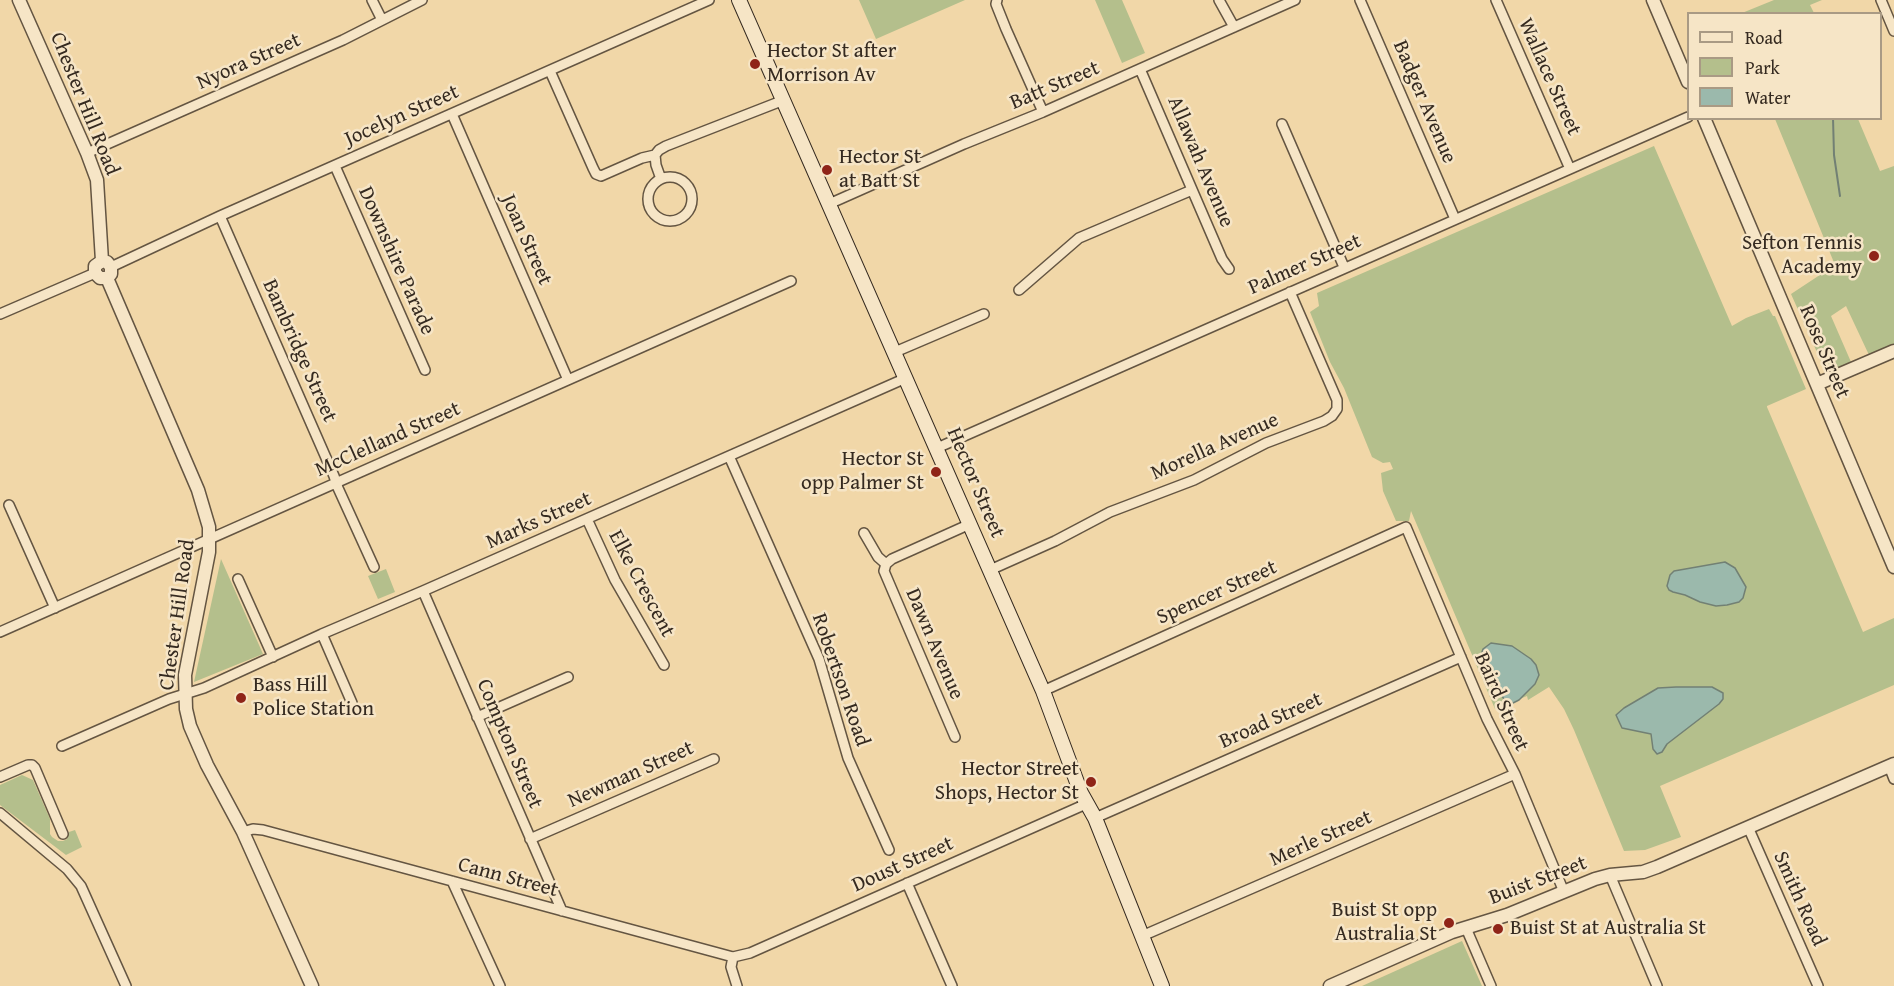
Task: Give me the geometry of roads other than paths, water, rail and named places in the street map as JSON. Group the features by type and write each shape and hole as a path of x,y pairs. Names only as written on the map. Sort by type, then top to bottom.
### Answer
{"main road":[{"name":"Hector Street","path":"739,0 1043,691 1086,804 1095,818 1161,986"}],"street":[{"name":"Chester Hill Road","path":"19,0 97,180 103,270 207,515 210,539 207,564 185,675 190,726 243,832 312,986"},
{"path":"372,0 382,20"},
{"name":"Nyora Street","path":"87,153 343,40 422,0"},
{"name":"Jocelyn Street","path":"0,314 709,0"},
{"path":"997,0 996,4 1006,29 1043,112"},
{"path":"1219,0 1234,27"},
{"name":"Batt Street","path":"829,204 1295,0"},
{"name":"Badger Avenue","path":"1360,0 1455,219"},
{"name":"Wallace Street","path":"1496,0 1570,169"},
{"path":"1653,0 1687,77"},
{"path":"1881,0 1894,31"},
{"name":"Allawah Avenue","path":"1140,69 1222,259 1229,269"},
{"path":"550,71 596,174 604,175 642,158 655,155 666,146 784,100"},
{"name":"Joan Street","path":"452,114 568,380"},
{"name":"Palmer Street","path":"937,448 1687,118"},
{"name":"Rose Street","path":"1705,120 1894,567"},
{"path":"1282,124 1344,267"},
{"path":"655,155 661,178"},
{"name":"Downshire Parade","path":"335,166 425,370"},
{"path":"676,177 690,190 692,200 690,209 679,219 664,220 656,216 650,208 649,193 653,184 661,178 676,177"},
{"path":"1019,290 1079,238 1192,190"},
{"name":"Bambridge Street","path":"220,216 374,567"},
{"name":"McClelland Street","path":"0,632 791,281"},
{"name":"Morella Avenue","path":"990,570 1055,541 1110,512 1194,480 1266,442 1332,416 1337,400 1290,292"},
{"path":"895,352 984,314"},
{"path":"1817,384 1894,351"},
{"name":"Marks Street","path":"62,746 185,693 204,688 906,378"},
{"name":"Robertson Road","path":"729,456 819,659 848,758 889,850"},
{"path":"9,505 55,608"},
{"name":"Elke Crescent","path":"587,519 615,580 664,665"},
{"path":"886,564 892,559 970,524"},
{"name":"Baird Street","path":"1406,526 1487,719 1515,774 1564,892"},
{"name":"Spencer Street","path":"1043,691 1406,526"},
{"name":"Dawn Avenue","path":"864,533 878,557 886,564 885,576 955,737"},
{"path":"238,579 273,657"},
{"name":"Compton Street","path":"423,591 562,911"},
{"path":"322,634 352,704"},
{"name":"Broad Street","path":"1095,818 1461,657"},
{"path":"477,717 568,677"},
{"name":"Newman Street","path":"530,839 714,759"},
{"path":"0,777 32,765 63,834"},
{"path":"1891,765 1894,779"},
{"name":"Buist Street","path":"1330,986 1433,940 1507,915 1595,879 1643,872 1891,765"},
{"name":"Merle Street","path":"1142,936 1515,774"},
{"name":"Doust Street","path":"733,957 750,953 1086,804"},
{"path":"0,813 58,861 81,886 126,986"},
{"name":"Smith Road","path":"1748,827 1818,986"},
{"name":"Cann Street","path":"243,832 254,829 263,830 733,957"},
{"path":"1610,875 1657,986"},
{"path":"452,881 500,986"},
{"path":"907,883 952,986"},
{"path":"1466,928 1491,986"},
{"path":"733,957 731,968 737,986"}],"water":[{"path":"1725,562 1735,568 1746,587 1743,598 1739,602 1716,606 1673,592 1667,586 1670,575 1674,571"},
{"path":"1491,643 1512,646 1536,665 1539,675 1535,684 1513,703 1504,699 1492,681 1481,655 1483,649"},
{"path":"1712,687 1723,693 1723,699 1657,754 1653,749 1651,734 1622,728 1616,715 1658,688"}],"waterway":[{"path":"1833,120 1834,155 1840,196"}],"place":[{"name":"Hector St after Morrison Av","path":"755,64"},
{"name":"Hector St at Batt St","path":"827,170"},
{"name":"Sefton Tennis Academy","path":"1874,256"},
{"name":"Hector St opp Palmer St","path":"936,472"},
{"name":"Bass Hill Police Station","path":"241,698"},
{"name":"Hector Street Shops, Hector St","path":"1091,782"},
{"name":"Buist St opp Australia St","path":"1449,923"},
{"name":"Buist St at Australia St","path":"1498,929"}]}
